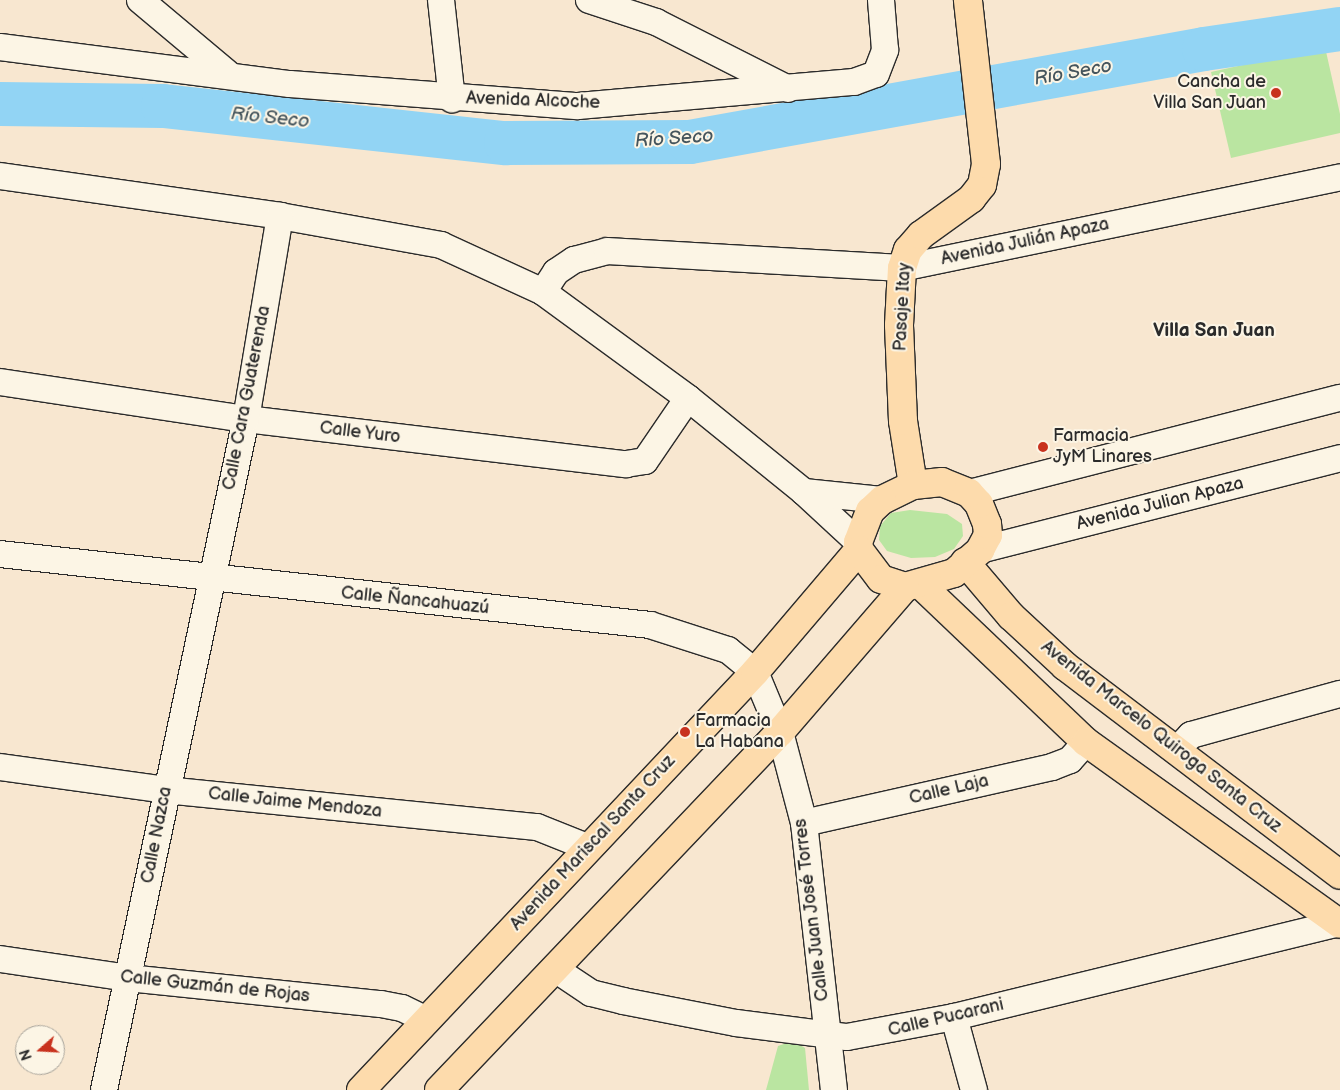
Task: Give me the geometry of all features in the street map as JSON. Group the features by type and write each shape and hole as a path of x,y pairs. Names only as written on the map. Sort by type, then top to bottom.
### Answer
{"main road":[{"name":"Pasaje Itay","path":"913,485 902,421 899,325 902,268 908,250 921,235 972,199 982,185 986,164 968,0"},
{"path":"859,546 881,579 912,585 954,573 973,556 988,535 987,524 979,504 969,493 942,482 913,485"},
{"name":"Avenida Mariscal Santa Cruz","path":"361,1090 587,847 755,672 859,546 870,511 882,500 913,485"},
{"name":"Avenida Marcelo Quiroga Santa Cruz","path":"973,556 1011,616 1065,666 1340,875"},
{"path":"440,1090 780,732 912,585"},
{"path":"912,585 1086,742 1339,923"}],"street":[{"path":"441,0 452,98"},
{"path":"588,0 655,11 789,89"},
{"name":"Avenida Alcoche","path":"0,47 227,73 290,84 452,98 578,106 854,82 876,74 886,50 881,0"},
{"path":"146,2 227,73"},
{"path":"0,176 280,216 442,245 543,292 688,398 804,492 859,546"},
{"name":"Avenida Julián Apaza","path":"543,292 556,272 574,260 606,251 902,268 1340,176"},
{"name":"Calle Cara Guaterenda","path":"210,579 246,419 280,216"},
{"name":"Calle Yuro","path":"0,382 246,419 638,464 654,451 688,398"},
{"path":"969,493 1340,398"},
{"name":"Avenida Julian Apaza","path":"973,556 1340,458"},
{"path":"804,492 882,500"},
{"name":"Calle Ñancahuazú","path":"0,554 210,579 650,626 728,650 755,672 780,732"},
{"name":"Calle Nazca","path":"104,1090 210,579"},
{"path":"1176,751 1191,735 1340,694"},
{"name":"Calle Juan José Torres","path":"780,732 804,823 834,1090"},
{"name":"Calle Laja","path":"804,823 1052,767 1070,760 1086,742"},
{"name":"Calle Jaime Mendoza","path":"0,767 165,790 537,827 587,847"},
{"name":"Calle Pucarani","path":"555,969 591,993 623,1001 828,1036 868,1036 1339,923"},
{"name":"Calle Guzmán de Rojas","path":"0,959 128,978 381,1004 402,1008 427,1020"},
{"path":"954,1016 974,1090"}],"green space":[{"name":"Cancha de Villa San Juan","path":"1325,47 1340,114 1340,133 1231,158 1211,72"},
{"path":"910,510 947,514 962,524 963,536 954,549 935,557 911,558 887,551 879,540 880,526 891,513"},
{"path":"793,1041 805,1048 809,1090 766,1090 778,1046"}],"waterway":[{"name":"Río Seco","path":"0,104 163,106 506,143 690,142 1204,49 1340,29"}],"place":[{"name":"Cancha de Villa San Juan","path":"1276,93"},
{"name":"Farmacia JyM Linares","path":"1043,447"},
{"name":"Farmacia La Habana","path":"685,732"}],"district":[{"name":"Villa San Juan","path":"1214,331"}]}
